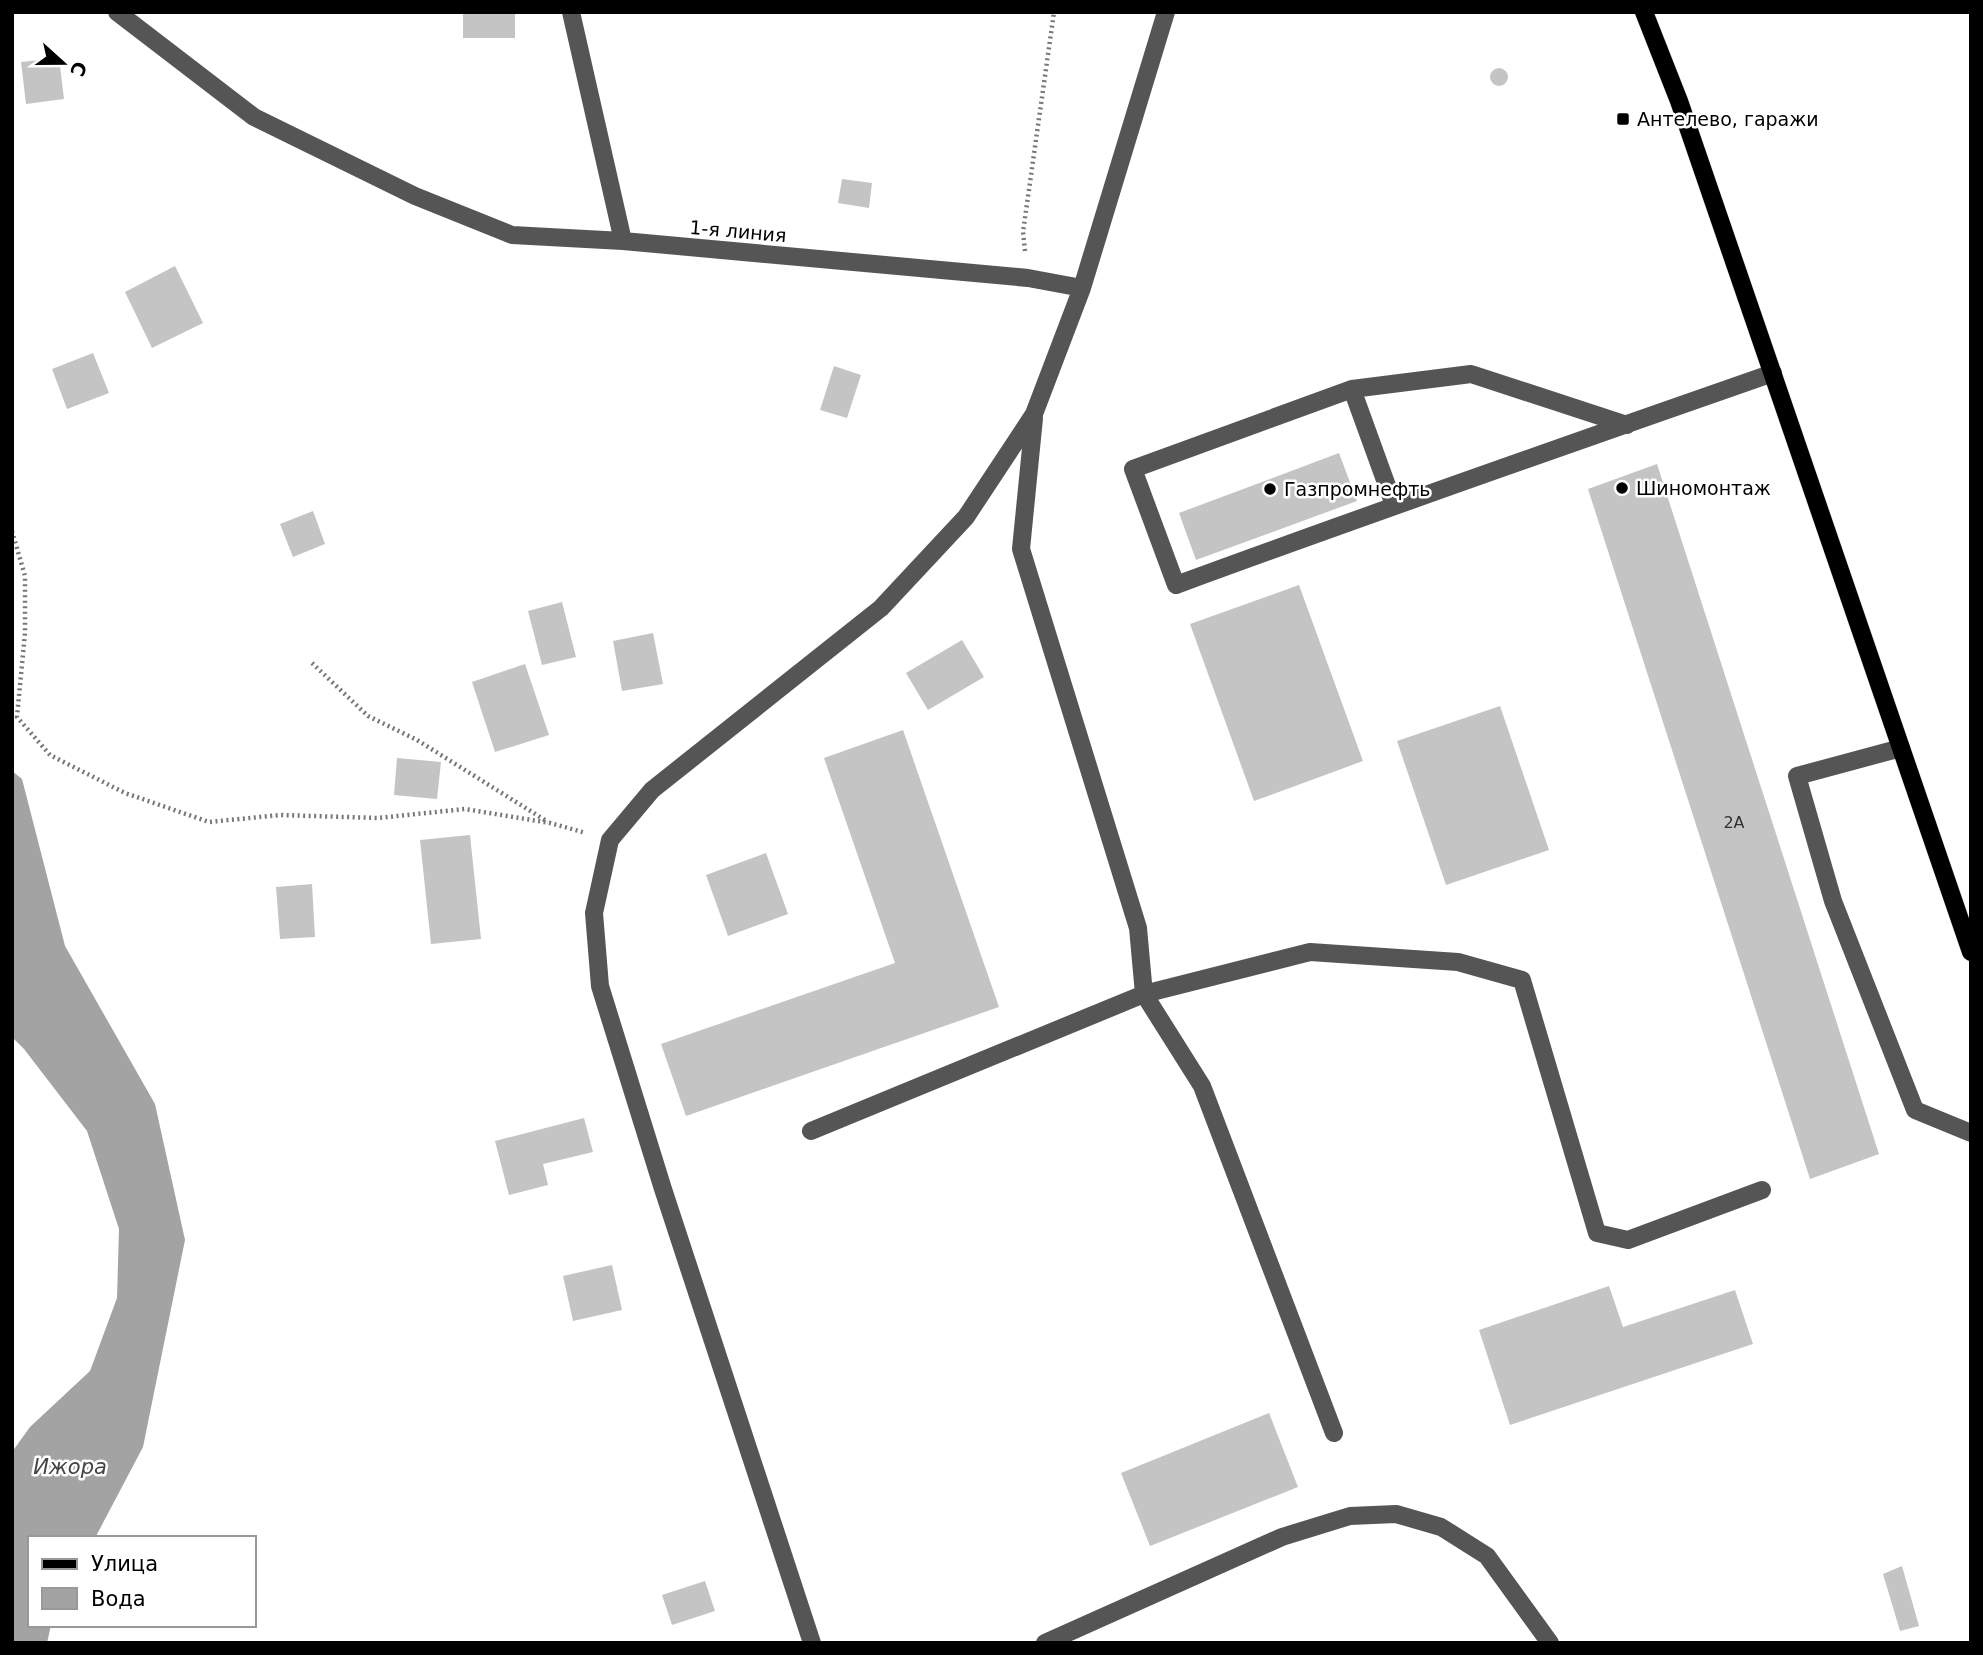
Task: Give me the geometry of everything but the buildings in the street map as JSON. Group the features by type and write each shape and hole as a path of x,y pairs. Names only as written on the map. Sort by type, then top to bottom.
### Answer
{"main road":[{"path":"1644,12 1679,101 1971,951"}],"street":[{"name":"1-я линия","path":"117,12 254,117 415,196 512,235 623,241 1028,278 1082,288"},
{"path":"571,12 623,241"},
{"path":"812,1643 663,1189 600,986 594,913 610,840 652,790 881,608 966,517 1034,414 1082,288 1166,12"},
{"path":"1627,425 1471,374 1352,389 1133,470 1176,585 1394,505 1627,425 1773,373"},
{"path":"1352,389 1394,505"},
{"path":"1034,414 1021,549 1138,928 1144,994 1202,1086 1334,1433"},
{"path":"1901,748 1797,776 1833,901 1915,1110 1971,1133"},
{"path":"811,1131 1144,994 1310,952 1458,962 1522,980 1597,1233 1628,1240 1762,1190"},
{"path":"1045,1643 1282,1537 1350,1516 1396,1514 1441,1527 1487,1556 1550,1643"}],"path":[{"path":"1028,278 1023,232 1054,12"},
{"path":"12,531 26,576 25,633 17,717 50,755 125,793 209,822 280,815 378,818 465,809 550,823 610,840"},
{"path":"312,663 368,716 417,740 550,823"}],"water":[{"name":"Ижора","path":"12,771 22,779 65,946 155,1104 185,1240 143,1447 96,1536 28,1536 28,1627 51,1627 47,1643 12,1643 12,1452 30,1427 90,1371 117,1298 119,1229 87,1131 12,1037"}],"place":[{"name":"Антелево, гаражи","path":"1623,119"},
{"name":"Шиномонтаж","path":"1622,488"},
{"name":"Газпромнефть","path":"1270,489"}]}
